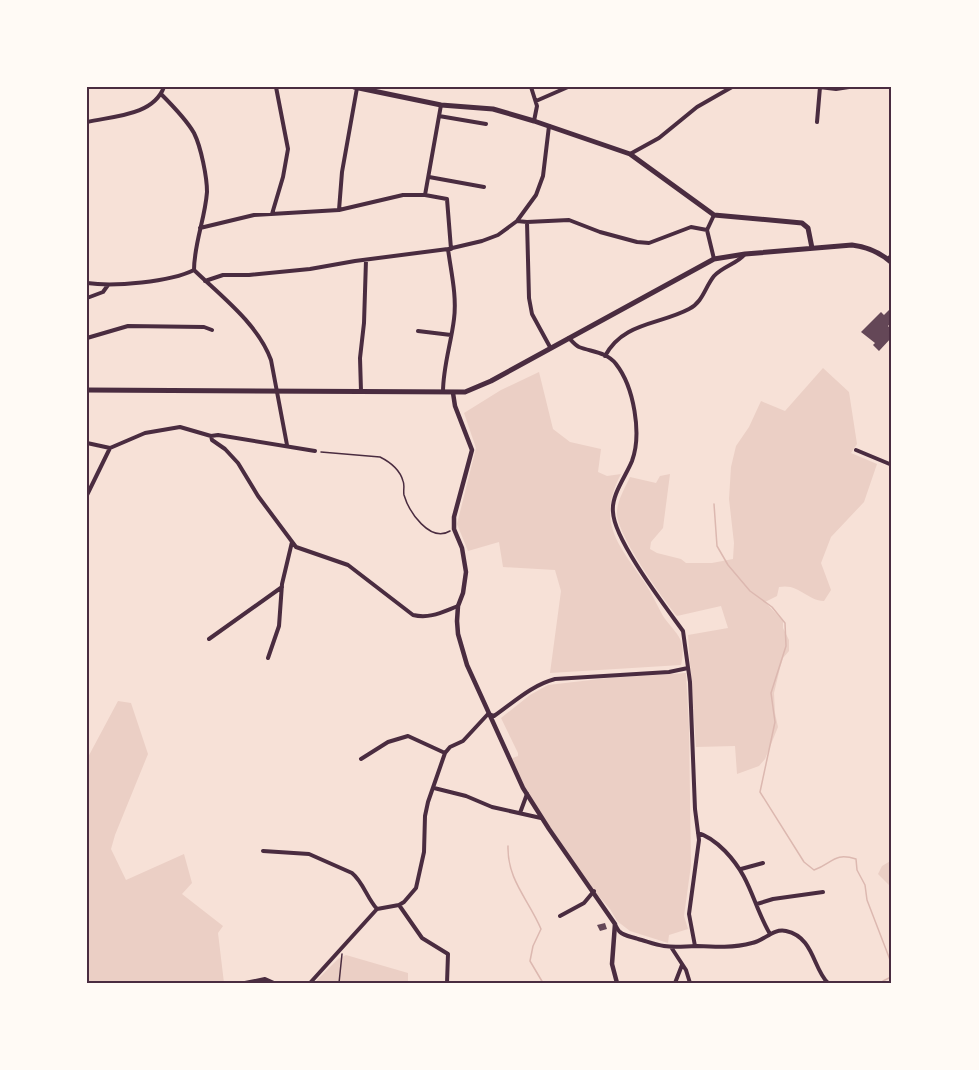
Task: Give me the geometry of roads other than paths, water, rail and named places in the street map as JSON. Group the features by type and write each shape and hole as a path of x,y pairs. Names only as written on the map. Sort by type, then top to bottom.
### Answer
{"main road":[{"path":"356,87 441,105 493,109 630,154 714,215 799,222 808,228 812,248"},
{"path":"87,390 465,392 477,388 714,259 812,248 866,247 891,259"}],"street":[{"path":"87,122 140,111 154,102 164,87"},
{"path":"272,214 283,177 288,149 276,87"},
{"path":"339,210 342,172 356,87"},
{"path":"531,87 536,100 534,121"},
{"path":"536,100 568,87"},
{"path":"719,87 730,88"},
{"path":"817,122 819,87 849,87"},
{"path":"630,154 659,138 697,107 730,88"},
{"path":"161,94 175,108 194,134 201,156 207,192 194,256 194,270 256,333 268,351 286,445"},
{"path":"425,195 441,105"},
{"path":"439,116 486,124"},
{"path":"206,281 223,275 310,269 449,249 498,235 517,221 536,195 543,176 549,126"},
{"path":"429,177 484,187"},
{"path":"200,228 254,215 339,210 403,195 425,195 447,199 449,249 455,300 452,335 443,375 443,393"},
{"path":"714,215 707,230 714,259"},
{"path":"517,221 569,220 600,232 649,243 692,227 707,230"},
{"path":"527,222 529,298 532,314 550,347"},
{"path":"605,356 615,341 628,331 691,308 703,296 713,277 745,254"},
{"path":"361,392 360,358 364,323 366,260"},
{"path":"87,282 108,285 181,276 194,270"},
{"path":"87,298 103,292 108,285"},
{"path":"87,338 128,326 204,327 212,330"},
{"path":"418,331 452,335"},
{"path":"568,338 578,346 595,351 616,363 626,383 638,432 633,458 616,496 612,512 618,531 683,631 688,668 698,833 695,879 689,914 695,946"},
{"path":"453,393 455,406 472,450 454,517 454,529 462,548 465,573 463,593 458,606 459,634 467,664 488,714 527,794 542,818 620,932 671,947 707,948 744,945 765,939 770,934 786,931 801,940 814,954 824,979 828,983"},
{"path":"87,443 110,448 145,433 180,427 211,436 218,435 315,451"},
{"path":"211,436 212,440 225,449 238,463 258,496 296,547 348,565 413,615 423,618 433,616 458,606"},
{"path":"87,495 110,448"},
{"path":"856,450 892,465"},
{"path":"268,658 279,626 282,587 292,542"},
{"path":"209,639 282,587"},
{"path":"488,714 494,716 543,682 555,679 669,672 688,668"},
{"path":"310,983 377,909 399,905 416,888 425,843 425,816 445,753 450,747 463,741 488,714"},
{"path":"361,759 388,742 408,736 445,753"},
{"path":"434,788 466,796 492,807 542,818"},
{"path":"520,813 527,794"},
{"path":"698,833 709,836 741,869 770,934"},
{"path":"263,851 315,856 352,873 358,877 366,895 377,909"},
{"path":"741,869 763,863"},
{"path":"560,916 584,903 594,891"},
{"path":"757,904 773,899 823,892"},
{"path":"399,905 422,938 448,954 447,983"},
{"path":"615,924 612,964 617,983"},
{"path":"671,947 686,970 690,983"},
{"path":"675,983 682,965"},
{"path":"245,983 265,979 274,983"}],"waterway":[{"path":"714,504 717,546 728,565 750,591 772,607 785,623 786,646 771,693 775,722 760,792 804,862 814,870 834,859 843,857 856,859 857,870 865,885 867,900 892,965 891,977 883,983"},
{"path":"508,846 515,880 541,929 533,946 530,961 543,983"}]}
